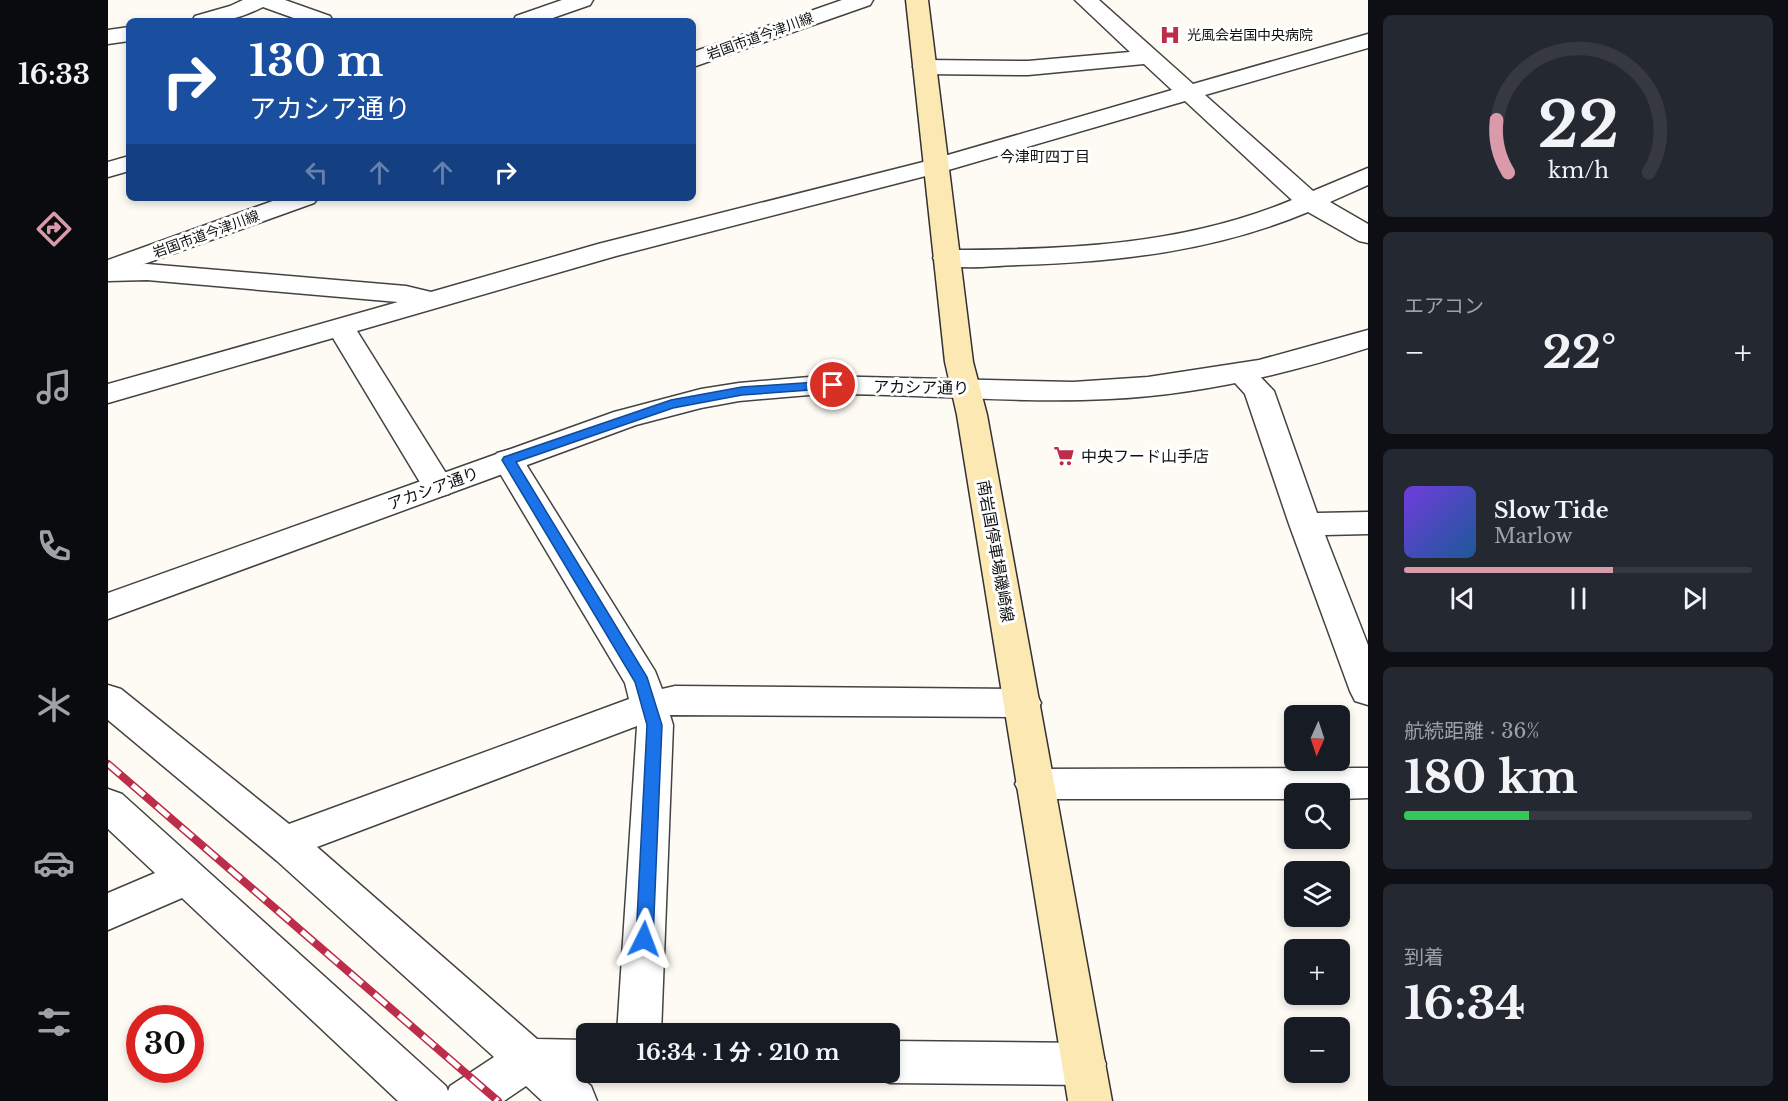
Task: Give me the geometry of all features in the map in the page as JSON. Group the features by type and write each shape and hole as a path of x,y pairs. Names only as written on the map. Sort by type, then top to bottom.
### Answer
{"main road":[{"name":"南岩国停車場磯崎線","path":"917,0 946,258 964,389 972,415 1087,1083"}],"street":[{"path":"214,18 238,11 260,0"},
{"path":"265,0 314,18"},
{"path":"532,18 582,0"},
{"name":"岩国市道今津川線","path":"696,59 862,0"},
{"path":"1088,0 1310,202 1368,235"},
{"path":"108,37 126,34"},
{"path":"108,394 607,250 936,166 1368,41"},
{"path":"924,67 1028,68 1148,57"},
{"path":"108,170 126,164"},
{"path":"946,258 1040,258 1141,250 1216,235 1310,202 1368,176"},
{"name":"岩国市道今津川線","path":"108,271 297,201"},
{"path":"108,271 406,294 433,301"},
{"path":"340,326 438,486"},
{"name":"アカシア通り","path":"108,606 508,460 671,404 742,391 833,385 1076,391 1168,384 1241,373 1309,358 1368,339"},
{"path":"1241,373 1259,391 1305,524 1368,691"},
{"path":"508,460 642,681 655,725 640,1023"},
{"path":"1305,524 1368,523"},
{"path":"108,699 284,843 575,1101"},
{"path":"284,843 649,706 675,700 1023,703"},
{"path":"1034,784 1368,783"},
{"path":"108,805 430,1101"},
{"path":"108,912 188,877"},
{"path":"466,1101 527,1060 576,1060"},
{"path":"900,1063 1087,1083"}],"railway":[{"path":"108,764 498,1101"}],"place":[{"name":"光風会岩国中央病院","path":"1170,35"},
{"name":"中央フード山手店","path":"1064,456"}],"district":[{"name":"今津町四丁目","path":"1045,157"}],"route":[{"path":"644,939 655,725 642,681 508,460 671,404 742,391 833,385"}]}
